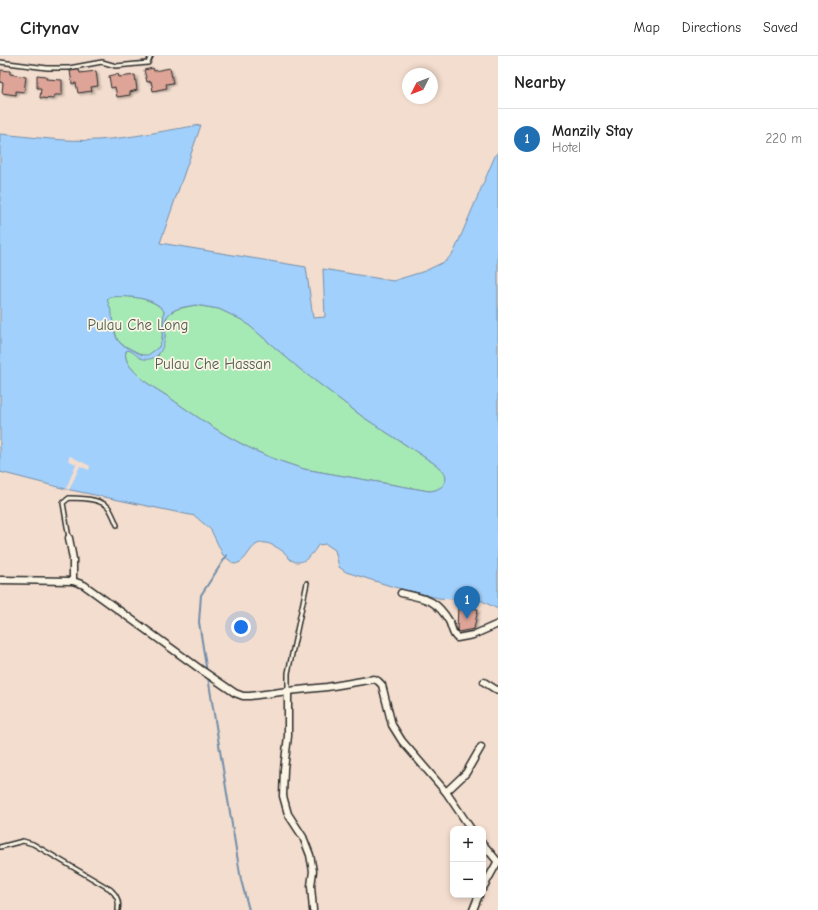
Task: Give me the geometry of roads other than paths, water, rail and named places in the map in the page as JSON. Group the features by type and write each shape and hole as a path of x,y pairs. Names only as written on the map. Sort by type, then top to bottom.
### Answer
{"street":[{"path":"69,538 73,558 73,581"},
{"path":"0,580 73,581 84,585 200,669 235,693 243,696 327,687 374,679 378,681 382,685 392,725 402,741 446,792 469,826"},
{"path":"401,592 434,603 450,623 453,634 457,638 473,635 498,624"},
{"path":"484,682 498,690"},
{"path":"288,691 288,736 284,768 283,796 288,814 306,843 313,865 311,886 313,910"},
{"path":"446,792 466,773 481,747"},
{"path":"486,848 498,862 486,883"},
{"path":"474,910 478,898"}],"lane":[{"path":"0,62 47,68 69,68 102,62 116,66 148,63 151,56"},
{"path":"69,538 63,503 68,498 82,498 106,505 117,525"},
{"path":"288,691 288,673 307,583"},
{"path":"0,847 23,842 33,844 110,889 118,898 118,910"}],"water":[{"path":"201,125 160,243 306,267 313,318 325,317 323,269 393,281 425,271 446,261 454,252 498,152 498,609 476,598 463,596 453,599 438,598 394,587 346,572 339,567 335,550 326,544 318,545 310,556 303,561 295,562 278,548 266,543 260,543 252,548 243,560 234,564 223,555 211,530 195,516 66,489 0,472 0,134 61,140 98,140 137,136","holes":["109,297 139,298 153,302 159,306 164,311 162,340 159,347 148,355 142,355 121,344 117,339 113,327 112,314 107,299","195,305 219,309 244,321 301,370 363,417 435,464 445,474 446,478 442,487 429,491 304,469 286,463 264,455 224,434 147,383 127,362 125,355 126,351 129,350 140,358 144,359 157,356 162,349 165,334 165,322 169,314 175,310"]}],"waterway":[{"path":"207,673 199,622 201,595 227,555"},
{"path":"208,677 241,880 249,910"}],"place":[{"name":"Manzily Stay","path":"467,619"}],"park label":[{"name":"Pulau Che Long","path":"138,325"},
{"name":"Pulau Che Hassan","path":"213,364"}]}
